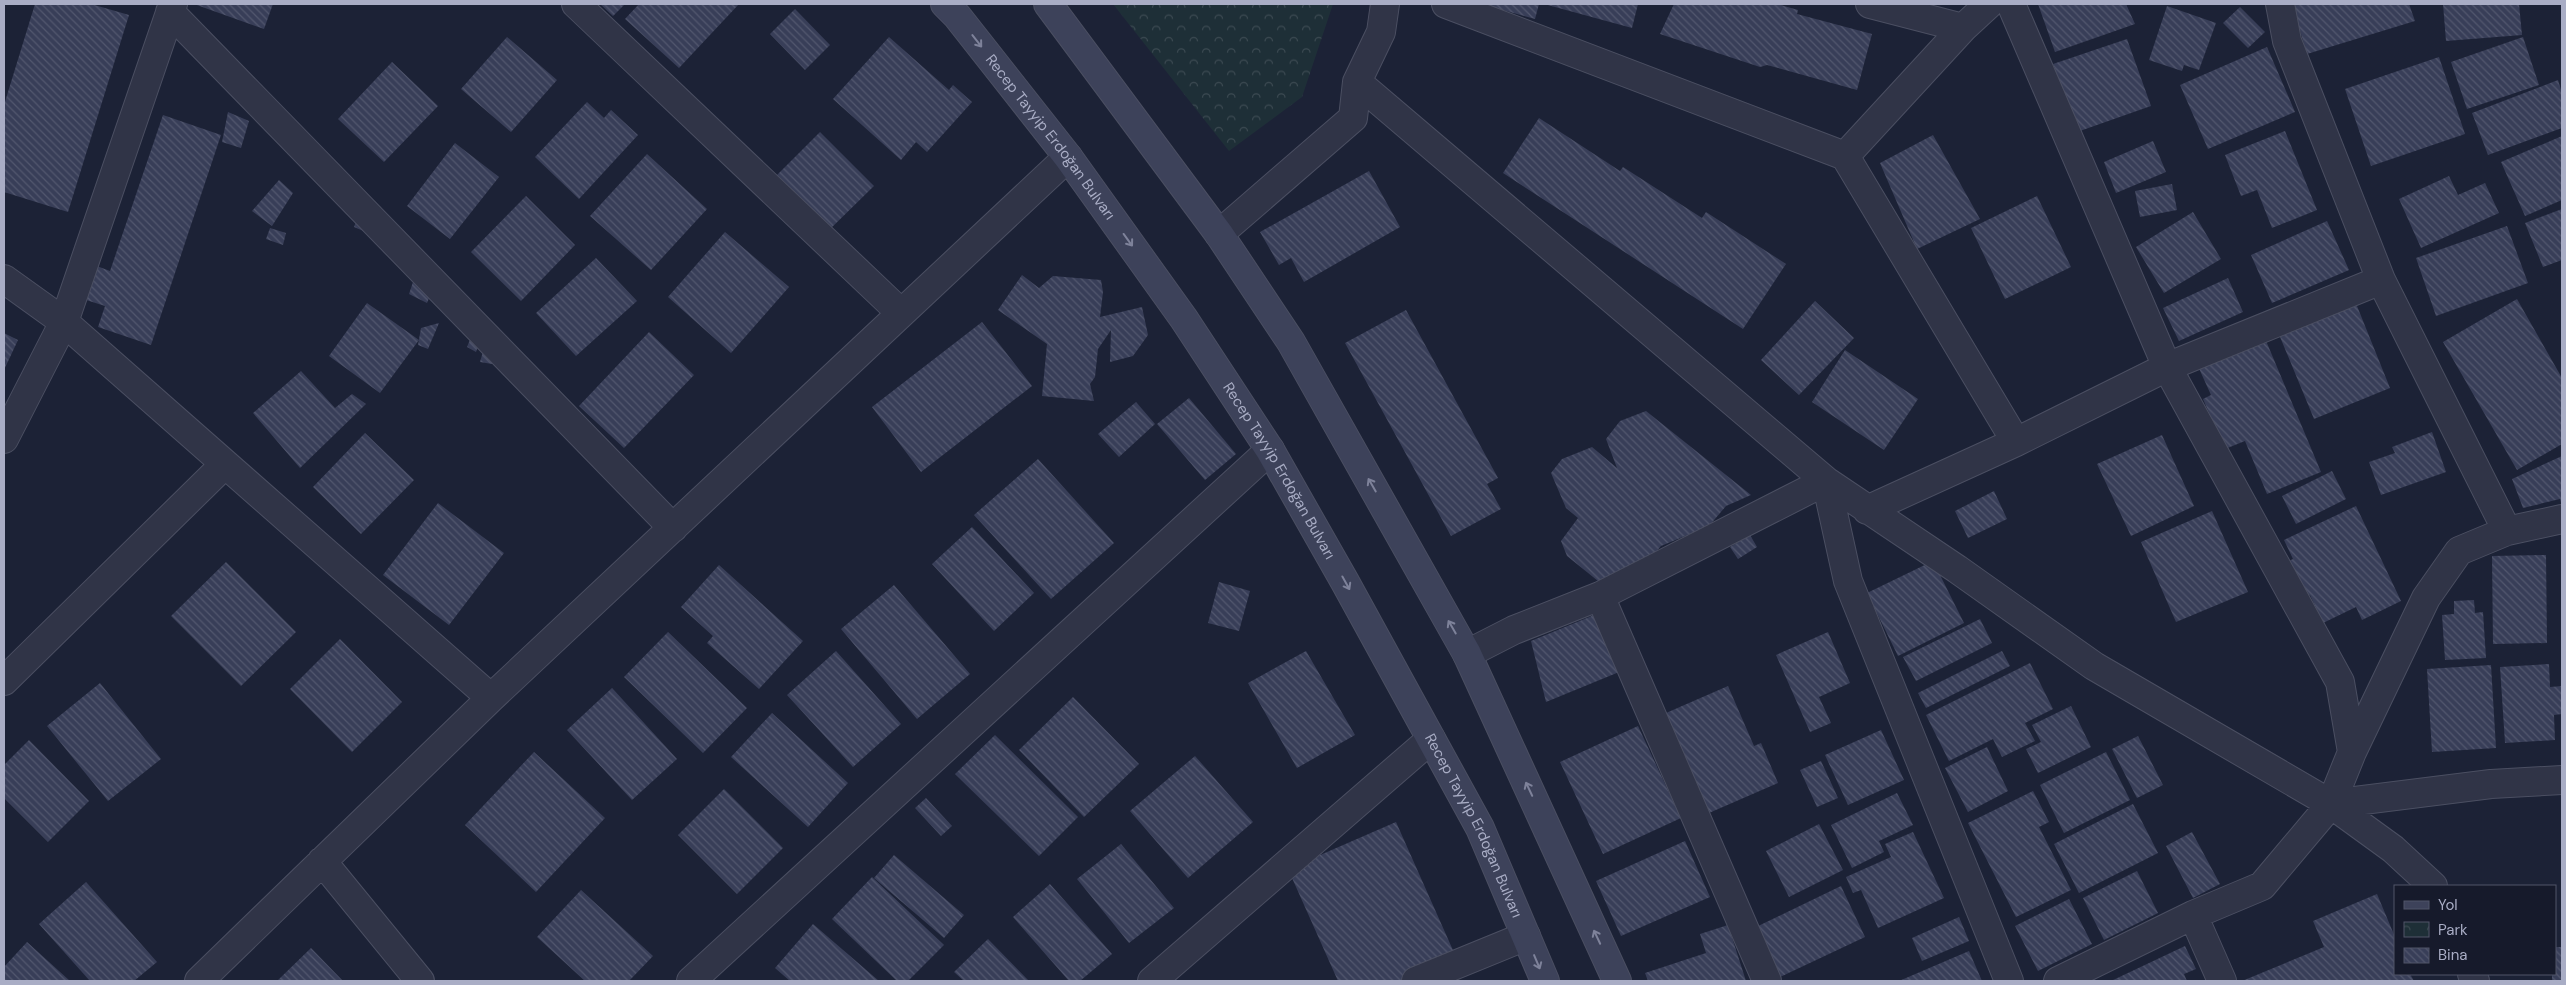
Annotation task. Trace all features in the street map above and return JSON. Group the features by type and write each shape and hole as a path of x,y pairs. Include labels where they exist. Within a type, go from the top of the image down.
{"main road":[{"path":"1044,4 1086,52"},
{"path":"1048,4 1086,52 1219,234 1291,342 1467,654 1617,981"},
{"name":"Recep Tayyip Erdoğan Bulvarı","path":"949,8 1068,157 1184,319 1270,450 1480,828 1545,981"}],"street":[{"path":"576,4 900,313"},
{"path":"1219,234 1353,118 1357,82 1381,32 1385,4"},
{"path":"1446,4 1845,156 2016,442"},
{"path":"1870,4 1963,28"},
{"path":"1845,156 1963,28 1989,4"},
{"path":"2011,4 2167,367 2340,682 2352,752"},
{"path":"2280,4 2288,41 2381,280 2507,531"},
{"path":"4,439 64,322 171,8 673,528"},
{"path":"1357,82 1826,481 1957,569 2094,666 2331,804 2393,849 2432,885"},
{"path":"200,981 491,698 1068,157"},
{"path":"4,279 64,322 491,698"},
{"path":"1867,510 2016,442 2167,367 2381,280"},
{"path":"691,981 1270,450"},
{"path":"4,681 225,464"},
{"path":"1467,654 1514,630 1600,596 1826,481"},
{"path":"1826,481 1848,581 2009,981"},
{"path":"2058,981 2193,915 2262,886 2331,804 2352,752 2426,598 2459,551 2507,531 2562,519"},
{"path":"1600,596 1767,981"},
{"path":"1152,981 1431,739"},
{"path":"2331,804 2491,784 2562,780"},
{"path":"322,861 420,981"},
{"path":"2193,915 2222,981"},
{"path":"1416,981 1526,936"}],"green space":[{"path":"1113,4 1333,4 1302,97 1229,151"}],"building":[{"path":"35,4 91,4 129,15 68,212 4,192 4,105"},
{"path":"194,4 273,4 264,29"},
{"path":"600,4 625,4 613,16"},
{"path":"639,4 739,4 679,68 625,19"},
{"path":"1481,4 1539,4 1535,19"},
{"path":"1544,4 1638,4 1632,28"},
{"path":"1674,4 1777,4 1798,10 1797,14 1872,34 1857,90 1767,65 1760,67 1660,34"},
{"path":"2038,4 2126,4 2135,24 2055,52"},
{"path":"2292,4 2409,4 2415,21 2307,54"},
{"path":"2443,4 2519,4 2522,35 2446,41"},
{"path":"2167,6 2216,23 2199,70 2184,65 2182,71 2149,60"},
{"path":"2240,7 2265,32 2248,48 2223,23"},
{"path":"795,9 830,45 805,70 770,34"},
{"path":"507,37 557,80 511,132 461,89"},
{"path":"889,37 949,90 953,85 972,102 927,152 916,142 901,160 833,99"},
{"path":"2523,37 2539,85 2467,109 2451,62"},
{"path":"2127,39 2151,106 2077,132 2053,64"},
{"path":"2267,47 2295,112 2208,149 2180,85"},
{"path":"2439,57 2465,134 2371,166 2345,89"},
{"path":"392,62 438,106 384,162 338,119"},
{"path":"2558,80 2562,93 2562,128 2488,155 2472,113"},
{"path":"587,102 604,118 611,110 638,135 579,199 535,157"},
{"path":"228,112 249,121 241,148 222,142"},
{"path":"163,115 221,135 151,345 98,327 105,306 83,299 94,265 110,271"},
{"path":"1539,118 1620,171 1623,167 1702,218 1706,212 1786,264 1743,329 1503,173"},
{"path":"2285,131 2317,210 2272,228 2257,190 2241,196 2225,155"},
{"path":"820,132 874,186 826,233 773,179"},
{"path":"1933,135 1980,219 1917,249 1880,163"},
{"path":"2562,136 2562,200 2525,216 2501,162"},
{"path":"2153,141 2166,172 2116,193 2104,162"},
{"path":"455,143 499,177 450,239 407,206"},
{"path":"647,154 707,209 651,270 590,216"},
{"path":"1369,171 1400,227 1304,282 1291,258 1279,265 1260,232"},
{"path":"2449,176 2458,195 2485,183 2499,213 2421,248 2399,199"},
{"path":"279,180 293,193 272,226 252,211"},
{"path":"2172,184 2177,210 2140,217 2135,191"},
{"path":"526,196 575,245 521,301 471,252"},
{"path":"2037,196 2071,267 2005,299 1971,228"},
{"path":"2562,209 2562,260 2543,267 2525,223"},
{"path":"2193,212 2221,259 2164,293 2136,247"},
{"path":"358,216 366,232 354,227"},
{"path":"2327,221 2349,270 2272,303 2251,255"},
{"path":"2507,226 2528,283 2436,316 2416,258"},
{"path":"270,228 286,233 283,245 266,239"},
{"path":"725,232 789,287 731,353 668,297"},
{"path":"596,258 637,301 576,356 536,313"},
{"path":"1022,275 1039,288 1053,276 1101,280 1103,292 1100,317 1142,307 1148,335 1133,356 1110,362 1111,330 1098,349 1095,377 1090,384 1094,401 1042,396 1047,344 998,310"},
{"path":"2228,278 2243,312 2179,341 2163,308"},
{"path":"413,282 432,291 427,303 409,294"},
{"path":"2517,299 2562,378 2562,444 2517,470 2443,342"},
{"path":"1815,301 1854,338 1799,395 1761,360"},
{"path":"2355,301 2390,388 2314,419 2278,332"},
{"path":"367,303 419,340 380,393 329,356"},
{"path":"1406,310 1498,478 1487,484 1501,509 1451,536 1345,343"},
{"path":"982,322 1032,386 921,472 872,407"},
{"path":"439,323 428,349 418,345 421,328"},
{"path":"649,332 694,375 624,448 579,406"},
{"path":"4,333 18,340 4,370"},
{"path":"2264,336 2321,472 2267,494 2245,441 2225,449 2203,399 2211,395 2197,364"},
{"path":"471,337 480,340 476,352 467,347"},
{"path":"484,348 497,352 492,364 480,362"},
{"path":"1845,350 1918,399 1884,450 1812,402"},
{"path":"301,371 335,408 352,394 366,404 300,468 253,413"},
{"path":"1189,398 1236,454 1205,480 1157,424"},
{"path":"1136,402 1155,424 1119,457 1098,434"},
{"path":"1646,411 1751,495 1726,506 1709,526 1661,546 1649,560 1598,581 1567,556 1561,541 1578,518 1566,508 1551,473 1562,459 1592,447 1617,468 1606,439 1620,421"},
{"path":"2432,432 2446,472 2381,495 2369,462 2395,453 2392,447"},
{"path":"365,433 414,480 361,534 313,487"},
{"path":"2162,435 2194,506 2131,536 2097,464"},
{"path":"2562,456 2562,506 2560,499 2523,508 2512,479"},
{"path":"1038,459 1114,543 1051,599 974,515"},
{"path":"2332,471 2346,499 2296,524 2282,496"},
{"path":"1994,491 2007,519 1968,538 1955,511"},
{"path":"438,503 504,553 449,625 383,575"},
{"path":"2356,506 2401,601 2362,620 2356,607 2323,623 2310,595 2299,600 2282,564 2293,559 2284,540"},
{"path":"2212,511 2248,592 2176,622 2141,542"},
{"path":"972,527 1034,593 994,631 932,564"},
{"path":"1750,535 1757,547 1738,559 1730,547"},
{"path":"2546,555 2547,643 2493,644 2492,556"},
{"path":"1933,561 1964,623 1898,656 1867,593"},
{"path":"226,562 296,632 241,686 171,616"},
{"path":"719,565 803,641 759,689 707,643 713,636 681,607"},
{"path":"1219,582 1250,591 1239,631 1208,623"},
{"path":"894,585 970,674 917,719 841,629"},
{"path":"2474,600 2475,613 2483,612 2486,658 2445,660 2442,615 2454,614 2454,601"},
{"path":"1599,613 1624,670 1546,702 1531,641"},
{"path":"1980,619 1992,643 1916,681 1903,657"},
{"path":"668,632 747,708 703,753 624,677"},
{"path":"1828,632 1850,683 1819,697 1831,723 1810,732 1776,655"},
{"path":"340,639 402,702 352,752 290,689"},
{"path":"836,651 901,724 853,767 787,695"},
{"path":"1306,651 1355,735 1297,768 1248,683"},
{"path":"2002,651 2010,666 1926,708 1918,693"},
{"path":"2030,663 2053,709 2025,723 2035,741 2002,757 1993,739 1949,761 1926,715"},
{"path":"2549,664 2550,687 2562,686 2562,714 2554,715 2555,740 2505,743 2500,667"},
{"path":"2491,665 2496,748 2432,752 2427,669"},
{"path":"100,683 161,759 108,801 47,726"},
{"path":"1728,686 1754,746 1761,743 1778,783 1709,813 1666,713"},
{"path":"612,688 677,759 632,800 567,730"},
{"path":"1073,697 1139,764 1084,817 1019,750"},
{"path":"2071,706 2091,747 2038,773 2026,749 2041,742 2032,725"},
{"path":"772,713 848,783 808,827 731,757"},
{"path":"1638,726 1681,818 1603,854 1560,762"},
{"path":"1881,730 1904,780 1848,805 1825,755"},
{"path":"995,735 1078,817 1039,856 955,774"},
{"path":"2138,736 2163,785 2137,798 2112,749"},
{"path":"29,740 89,801 48,842 4,798 4,765"},
{"path":"1987,747 2008,791 1968,812 1945,768"},
{"path":"534,752 605,818 536,892 465,825"},
{"path":"2106,752 2130,800 2064,833 2040,785"},
{"path":"1195,756 1253,822 1188,878 1130,811"},
{"path":"1821,761 1838,798 1817,807 1800,770"},
{"path":"724,789 783,848 737,894 678,835"},
{"path":"2033,791 2049,822 2039,827 2071,890 2016,917 1968,823"},
{"path":"1897,793 1913,825 1879,841 1884,852 1852,868 1831,825"},
{"path":"926,798 952,826 941,836 915,808"},
{"path":"2133,804 2158,853 2079,893 2054,844"},
{"path":"1396,822 1456,957 1400,981 1338,981 1288,869"},
{"path":"1819,824 1843,870 1789,897 1766,851"},
{"path":"1913,832 1944,898 1878,928 1861,890 1853,893 1846,877 1891,857 1885,844"},
{"path":"2192,832 2220,884 2193,898 2166,846"},
{"path":"1685,841 1710,897 1621,936 1596,881"},
{"path":"1121,844 1174,908 1129,943 1077,879"},
{"path":"894,855 964,915 944,938 874,878"},
{"path":"2137,871 2158,913 2104,940 2083,898"},
{"path":"872,877 944,945 908,981 897,981 832,919"},
{"path":"86,882 157,962 134,981 90,981 39,924"},
{"path":"1050,884 1112,954 1080,981 1069,981 1013,917"},
{"path":"1841,886 1865,937 1778,978 1754,928"},
{"path":"581,890 653,956 629,981 585,981 537,937"},
{"path":"2377,894 2394,935 2394,975 2411,975 2414,981 2242,981 2324,947 2313,921"},
{"path":"2069,899 2092,944 2038,971 2015,926"},
{"path":"1959,917 1969,941 1922,961 1912,938"},
{"path":"813,924 879,981 790,981 775,968"},
{"path":"1728,925 1746,981 1648,981 1645,973 1706,953 1700,934"},
{"path":"988,939 1029,981 964,981 954,972"},
{"path":"27,942 70,981 4,981 4,967"},
{"path":"2185,946 2196,969 2184,974 2187,981 2111,981"},
{"path":"2556,947 2562,947 2562,981 2552,981 2552,975 2556,975"},
{"path":"311,948 343,981 277,981"},
{"path":"1969,951 1982,981 1899,981"}]}
